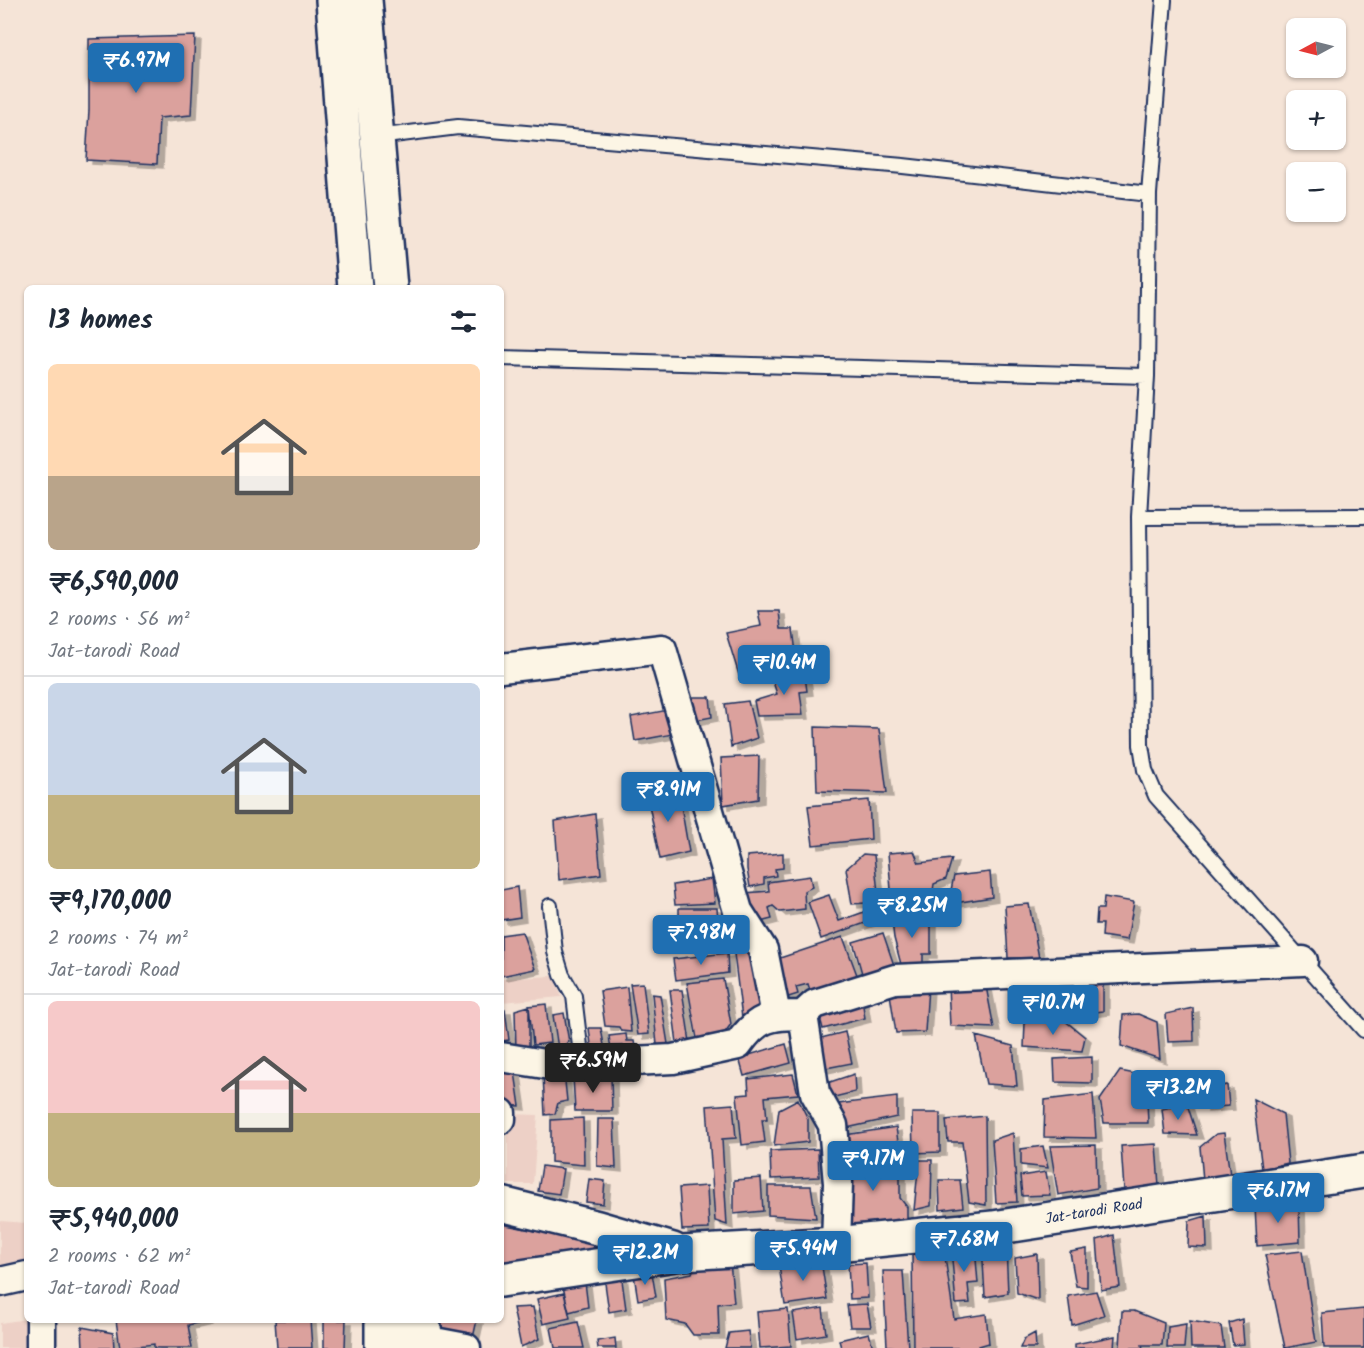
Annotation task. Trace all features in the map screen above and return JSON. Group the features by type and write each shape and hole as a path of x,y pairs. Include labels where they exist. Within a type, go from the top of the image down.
{"street":[{"path":"333,0 355,285"},
{"path":"365,0 390,285"},
{"path":"504,668 662,648 738,911 763,950 789,1015 815,1093 833,1125 838,1183 836,1244"},
{"path":"504,1057 551,1065 673,1059 738,1045 750,1027 895,979 1303,961"},
{"name":"Jat-tarodi Road","path":"504,1280 683,1253 836,1244 993,1228 1364,1171"},
{"path":"504,1205 598,1228 683,1253"},
{"path":"0,1282 24,1277"},
{"path":"41,1323 41,1348"},
{"path":"382,1323 382,1348"},
{"path":"411,1323 411,1348"},
{"path":"426,1323 429,1341 466,1348"}],"lane":[{"path":"1164,0 1149,194 1147,376 1139,517 1141,745 1145,770 1156,796 1364,1030"},
{"path":"376,137 458,127 903,166 1149,194"},
{"path":"504,358 1147,376"},
{"path":"1139,517 1364,516"},
{"path":"550,906 555,952 562,975 574,996 582,1063"}],"shaded area":[{"path":"553,976 562,997 504,1002 504,979"},
{"path":"508,1114 538,1115 533,1184 508,1184"},
{"path":"0,1221 24,1223 24,1270 0,1274"},
{"path":"24,1319 24,1323 28,1323 36,1348 0,1348 0,1323"}],"building":[{"path":"195,36 191,115 159,118 157,164 86,160 89,39"},
{"path":"758,611 779,611 781,629 793,629 797,661 739,675 726,633 761,626"},
{"path":"804,669 807,691 800,692 803,715 757,716 754,701 777,694 771,676"},
{"path":"682,697 710,697 712,717 686,722"},
{"path":"748,701 757,738 731,747 725,704"},
{"path":"668,710 673,734 635,741 631,717"},
{"path":"815,727 879,729 887,793 817,791"},
{"path":"759,756 758,799 723,805 721,758"},
{"path":"678,788 689,852 660,859 647,795"},
{"path":"869,800 871,839 813,845 808,806"},
{"path":"595,814 601,874 559,880 555,821"},
{"path":"914,851 919,863 952,859 946,879 934,884 931,905 892,902 888,853"},
{"path":"783,853 783,868 775,869 776,876 764,878 764,884 750,887 747,856"},
{"path":"863,854 874,855 879,902 852,904 846,869"},
{"path":"990,872 992,897 948,904 954,876"},
{"path":"810,876 812,887 804,891 805,909 780,912 773,906 769,908 772,919 756,923 745,893 769,891 768,882"},
{"path":"712,879 715,903 675,905 673,885"},
{"path":"517,887 520,917 504,920 504,889"},
{"path":"829,895 839,921 864,912 868,922 821,939 808,902"},
{"path":"1104,897 1134,902 1127,940 1102,936 1103,924 1096,924 1097,909 1103,909"},
{"path":"1029,904 1039,958 1008,958 1005,906"},
{"path":"679,908 717,908 718,919 679,924"},
{"path":"891,913 931,913 931,954 923,954 923,971 903,972 894,938"},
{"path":"718,925 721,943 665,949 664,934"},
{"path":"522,932 535,969 504,975 504,935"},
{"path":"883,933 897,974 865,984 853,942"},
{"path":"843,937 860,983 813,1000 808,984 796,987 798,994 779,1000 771,961"},
{"path":"753,945 765,1014 742,1018 733,946"},
{"path":"727,953 728,973 676,980 673,959"},
{"path":"1052,975 1103,975 1103,1011 1060,1016"},
{"path":"723,979 731,1024 721,1038 697,1039 687,983"},
{"path":"1046,980 1051,1016 1030,1015 1021,983"},
{"path":"985,981 994,1028 950,1026 948,986"},
{"path":"643,983 649,1034 638,1035 630,984"},
{"path":"627,987 631,1032 621,1031 619,1027 605,1026 600,991"},
{"path":"928,987 925,1032 896,1033 890,994"},
{"path":"670,990 682,990 690,1042 677,1043"},
{"path":"652,994 660,995 668,1044 657,1045"},
{"path":"861,994 865,1018 823,1029 818,1010"},
{"path":"546,1004 550,1043 533,1045 529,1006"},
{"path":"529,1006 529,1049 516,1051 515,1010"},
{"path":"1193,1008 1194,1041 1168,1042 1166,1014"},
{"path":"504,1009 505,1009 509,1040 504,1041"},
{"path":"564,1013 569,1042 558,1049 553,1015"},
{"path":"1138,1014 1157,1022 1160,1059 1121,1046 1123,1015"},
{"path":"1064,1020 1085,1037 1082,1051 1024,1047 1025,1022"},
{"path":"589,1028 601,1028 605,1051 591,1045"},
{"path":"845,1032 852,1063 821,1069 817,1039"},
{"path":"626,1034 627,1041 634,1041 635,1047 611,1050 609,1036"},
{"path":"976,1036 1013,1046 1017,1086 986,1084"},
{"path":"786,1044 791,1063 744,1076 739,1058"},
{"path":"1092,1057 1092,1083 1055,1082 1054,1059"},
{"path":"504,1071 515,1072 520,1106 504,1105"},
{"path":"1120,1071 1146,1076 1148,1123 1104,1123 1100,1100"},
{"path":"564,1072 567,1101 558,1103 555,1114 545,1115 543,1074"},
{"path":"793,1074 798,1094 765,1097 767,1119 762,1119 765,1142 742,1145 737,1095 749,1094 748,1079"},
{"path":"854,1074 855,1092 822,1100 821,1085"},
{"path":"573,1077 611,1077 612,1111 575,1111"},
{"path":"1227,1085 1229,1106 1202,1108 1202,1090"},
{"path":"1093,1094 1096,1138 1044,1137 1045,1100"},
{"path":"897,1097 897,1117 842,1129 838,1104"},
{"path":"798,1099 808,1119 808,1142 774,1146 779,1109"},
{"path":"1253,1099 1283,1114 1288,1163 1262,1169"},
{"path":"733,1104 736,1138 722,1139 727,1225 715,1221 707,1106"},
{"path":"1187,1104 1197,1135 1165,1134 1162,1109"},
{"path":"912,1113 940,1113 940,1152 913,1153"},
{"path":"985,1116 986,1205 969,1202 962,1142 948,1142 946,1120"},
{"path":"583,1118 584,1165 551,1162 551,1120"},
{"path":"598,1119 614,1119 616,1168 597,1166"},
{"path":"896,1127 898,1142 847,1150 845,1135"},
{"path":"1013,1133 1017,1202 996,1203 992,1140"},
{"path":"1224,1133 1230,1175 1203,1180 1200,1147 1216,1134"},
{"path":"1156,1144 1159,1186 1124,1190 1121,1146"},
{"path":"1096,1145 1097,1188 1058,1195 1050,1146"},
{"path":"1043,1146 1048,1168 1021,1165 1021,1149"},
{"path":"818,1149 819,1177 771,1179 770,1151"},
{"path":"875,1153 880,1166 900,1166 900,1198 907,1207 907,1222 850,1225 844,1157"},
{"path":"919,1160 932,1160 931,1206 914,1210"},
{"path":"542,1166 563,1169 559,1194 538,1191"},
{"path":"1046,1172 1050,1195 1022,1196 1020,1176"},
{"path":"761,1178 763,1211 734,1214 734,1180"},
{"path":"589,1179 605,1181 603,1204 586,1202"},
{"path":"939,1180 960,1180 963,1207 940,1210"},
{"path":"707,1186 709,1229 682,1230 679,1188"},
{"path":"768,1186 811,1186 816,1218 768,1215"},
{"path":"1299,1203 1300,1242 1257,1246 1255,1207"},
{"path":"1206,1216 1207,1248 1188,1247 1189,1221"},
{"path":"504,1225 592,1242 596,1255 504,1263"},
{"path":"1114,1235 1120,1287 1101,1290 1097,1240"},
{"path":"982,1244 1006,1246 1008,1293 985,1297"},
{"path":"975,1247 978,1283 968,1284 970,1303 956,1304 951,1249"},
{"path":"1087,1249 1087,1287 1076,1286 1070,1252"},
{"path":"912,1250 944,1250 954,1319 986,1314 989,1343 979,1346 980,1348 913,1348"},
{"path":"1302,1251 1316,1342 1285,1348 1265,1255"},
{"path":"1037,1254 1038,1300 1017,1293 1015,1258"},
{"path":"821,1260 827,1299 785,1305 779,1266"},
{"path":"730,1262 734,1302 718,1304 719,1335 693,1335 685,1324 666,1320 664,1278 692,1273 695,1265"},
{"path":"866,1263 868,1298 850,1299 848,1264"},
{"path":"883,1271 903,1271 908,1348 887,1346"},
{"path":"621,1273 626,1309 609,1312 604,1276"},
{"path":"652,1273 656,1297 638,1300 634,1275"},
{"path":"585,1282 588,1307 569,1312 563,1287"},
{"path":"1096,1291 1104,1315 1072,1325 1068,1296"},
{"path":"564,1293 570,1318 543,1324 537,1299"},
{"path":"867,1304 871,1327 850,1327 847,1305"},
{"path":"533,1307 539,1339 521,1347 513,1308"},
{"path":"823,1308 826,1334 797,1339 793,1313"},
{"path":"788,1309 791,1346 760,1348 757,1312"},
{"path":"1364,1309 1364,1348 1324,1348 1322,1313"},
{"path":"1122,1311 1134,1311 1164,1323 1162,1345 1120,1348"},
{"path":"1242,1319 1244,1344 1233,1345 1229,1323"},
{"path":"1190,1321 1221,1326 1224,1348 1191,1348"},
{"path":"578,1322 584,1348 555,1348 551,1328"},
{"path":"116,1323 197,1323 188,1325 192,1348 154,1348 154,1344 120,1348"},
{"path":"275,1323 310,1323 312,1348 277,1348"},
{"path":"324,1323 346,1323 345,1348 324,1348"},
{"path":"435,1323 476,1323 473,1338 434,1329"},
{"path":"1186,1324 1184,1348 1167,1348 1168,1327"},
{"path":"82,1327 113,1333 114,1348 83,1348"},
{"path":"748,1331 750,1348 725,1348 729,1333"},
{"path":"869,1333 873,1348 841,1348 839,1340"},
{"path":"1035,1333 1036,1348 1020,1348 1024,1339"},
{"path":"1115,1336 1114,1348 1075,1348 1075,1344"},
{"path":"615,1338 616,1348 598,1348 597,1341"}]}
